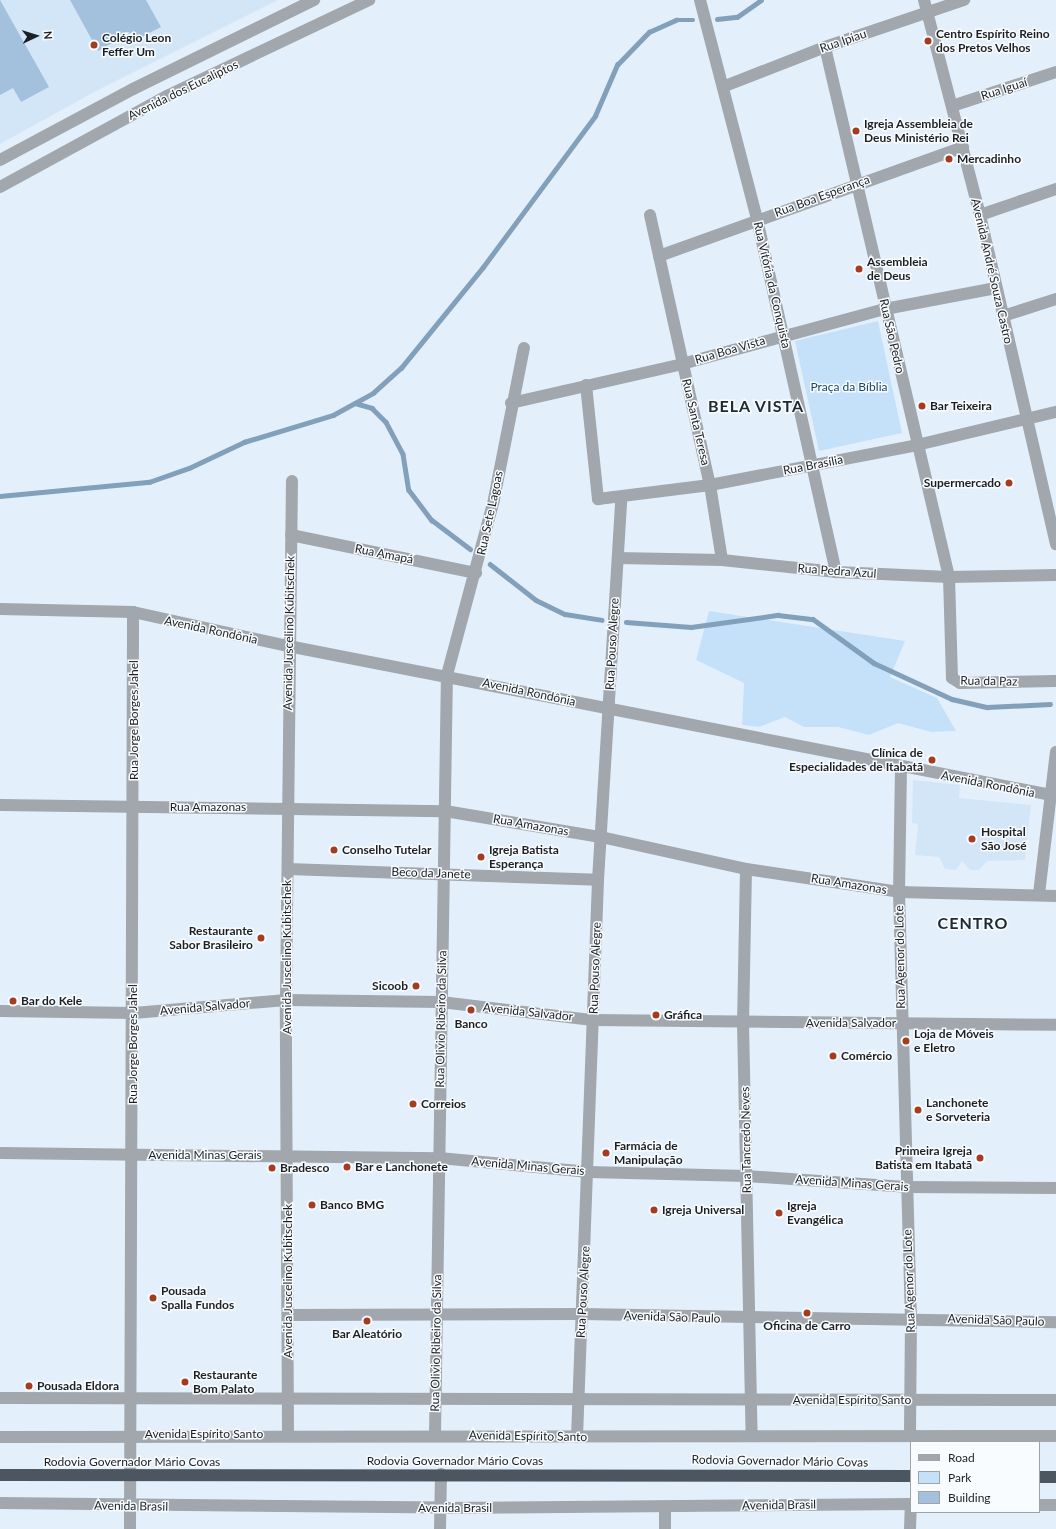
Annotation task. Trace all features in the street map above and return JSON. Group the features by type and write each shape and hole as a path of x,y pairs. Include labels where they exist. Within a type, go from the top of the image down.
{"highway":[{"name":"Rodovia Governador Mário Covas","path":"0,1475 441,1474 910,1476"},
{"path":"1040,1477 1056,1477"}],"street":[{"name":"Avenida dos Eucaliptos","path":"0,160 133,89 314,0"},
{"name":"Avenida dos Eucaliptos","path":"0,187 167,96 369,0"},
{"name":"Rua Vitória da Conquista","path":"700,0 725,86 757,219 836,572"},
{"name":"Avenida André Souza Castro","path":"924,0 980,215 1026,422 1055,539"},
{"name":"Rua Ipiau","path":"725,86 825,47 964,0"},
{"name":"Rua São Pedro","path":"825,47 858,182 885,309 949,577"},
{"name":"Rua Iguaí","path":"952,106 1056,72"},
{"name":"Rua Boa Esperança","path":"659,256 858,182 963,147"},
{"path":"980,215 1056,189"},
{"name":"Rua Santa Teresa","path":"650,215 710,485 722,560"},
{"name":"Rua Boa Vista","path":"511,403 682,364 783,335 885,309 996,288"},
{"path":"1003,316 1056,299"},
{"name":"Rua Sete Lagoas","path":"447,675 455,632 476,573 511,403 524,348"},
{"name":"Rua Brasília","path":"586,385 598,499 620,499 710,485 917,445 1026,422 1056,412"},
{"name":"Avenida Juscelino Kubitschek","path":"288,1434 286,1000 289,808 288,646 292,481"},
{"name":"Rua Pouso Alegre","path":"577,1437 589,1172 598,880 618,558 620,499"},
{"name":"Rua Amapá","path":"291,536 476,573"},
{"name":"Rua Pedra Azul","path":"618,558 722,560 836,572 949,577 1056,575"},
{"name":"Rua da Paz","path":"949,577 952,678 960,682 1056,681"},
{"name":"Avenida Rondônia","path":"0,609 133,612 288,646 447,675 609,709 1053,796"},
{"name":"Rua Jorge Borges Jahel","path":"130,1529 132,1435 132,1155 134,1013 133,612"},
{"name":"Rua Olivio Ribeiro da Silva","path":"435,1435 447,675"},
{"path":"1038,894 1053,796 1056,752"},
{"name":"Rua Agenor do Lote","path":"901,767 899,892 906,1187 911,1318 910,1435"},
{"name":"Rua Amazonas","path":"0,805 444,811 601,837 746,869 899,892 1038,894 1056,896"},
{"name":"Beco da Janete","path":"288,869 444,873 598,880"},
{"name":"Rua Tancredo Neves","path":"746,869 743,1023 752,1436"},
{"name":"Avenida Salvador","path":"0,1011 134,1013 286,1000 441,1002 593,1020 743,1023 1056,1025"},
{"name":"Avenida Minas Gerais","path":"0,1153 439,1158 589,1172 746,1176 906,1187 1056,1188"},
{"name":"Avenida São Paulo","path":"288,1315 582,1314 749,1319 911,1318 1056,1322"},
{"name":"Avenida Espírito Santo","path":"0,1398 132,1399 578,1397 1056,1400"},
{"name":"Avenida Espírito Santo","path":"0,1437 288,1434 577,1437 910,1435 1056,1436"},
{"path":"440,1529 441,1474"},
{"name":"Avenida Brasil","path":"0,1503 131,1506 441,1508 910,1504"},
{"path":"1040,1504 1056,1505"},
{"path":"665,1507 665,1529"},
{"path":"910,1529 911,1513"}],"shaded area":[{"name":"Colégio Leon Feffer Um","path":"0,0 278,0 98,90 0,144"},
{"name":"Hospital São José","path":"913,780 960,785 959,798 1031,805 1025,860 987,861 979,870 970,870 962,861 956,870 945,869 939,857 915,855 918,824 912,823"}],"green space":[{"name":"Praça da Bíblia","path":"878,321 902,433 819,451 795,341"},
{"path":"709,611 905,641 890,677 937,698 956,731 931,732 898,723 869,735 838,727 804,727 785,717 759,727 742,725 744,683 696,660"}],"building":[{"path":"0,0 49,87 21,102 13,88 0,95"},
{"path":"70,0 146,0 161,27 138,39 134,31 98,51"}],"waterway":[{"path":"717,19 737,17 761,0"},
{"path":"0,496 149,482 189,468 244,442 333,415 373,393 401,368 483,267 595,116 617,65 649,32 676,20 693,20"},
{"path":"355,403 372,408 386,422 403,454 409,490 432,520 470,549"},
{"path":"490,564 536,600 565,614 602,620"},
{"path":"626,622 691,627 778,615 813,619 874,663 952,699 987,707 1050,704"}],"place":[{"name":"Centro Espírito Reino dos Pretos Velhos","path":"928,41"},
{"name":"Colégio Leon Feffer Um","path":"94,45"},
{"name":"Igreja Assembleia de Deus Ministério Rei","path":"856,131"},
{"name":"Mercadinho","path":"949,159"},
{"name":"Assembleia de Deus","path":"859,269"},
{"name":"Bar Teixeira","path":"922,406"},
{"name":"Supermercado","path":"1009,483"},
{"name":"Clínica de Especialidades de Itabatã","path":"932,760"},
{"name":"Hospital São José","path":"972,839"},
{"name":"Conselho Tutelar","path":"334,850"},
{"name":"Igreja Batista Esperança","path":"481,857"},
{"name":"Restaurante Sabor Brasileiro","path":"261,938"},
{"name":"Sicoob","path":"416,986"},
{"name":"Bar do Kele","path":"13,1001"},
{"name":"Banco","path":"471,1010"},
{"name":"Gráfica","path":"656,1015"},
{"name":"Loja de Móveis e Eletro","path":"906,1041"},
{"name":"Comércio","path":"833,1056"},
{"name":"Correios","path":"413,1104"},
{"name":"Lanchonete e Sorveteria","path":"918,1110"},
{"name":"Farmácia de Manipulação","path":"606,1153"},
{"name":"Primeira Igreja Batista em Itabatã","path":"980,1158"},
{"name":"Bar e Lanchonete","path":"347,1167"},
{"name":"Bradesco","path":"272,1168"},
{"name":"Banco BMG","path":"312,1205"},
{"name":"Igreja Universal","path":"654,1210"},
{"name":"Igreja Evangélica","path":"779,1213"},
{"name":"Pousada Spalla Fundos","path":"153,1298"},
{"name":"Oficina de Carro","path":"807,1313"},
{"name":"Bar Aleatório","path":"367,1321"},
{"name":"Restaurante Bom Palato","path":"185,1382"},
{"name":"Pousada Eldora","path":"29,1386"}],"district":[{"name":"BELA VISTA","path":"756,406"},
{"name":"CENTRO","path":"973,923"}]}
